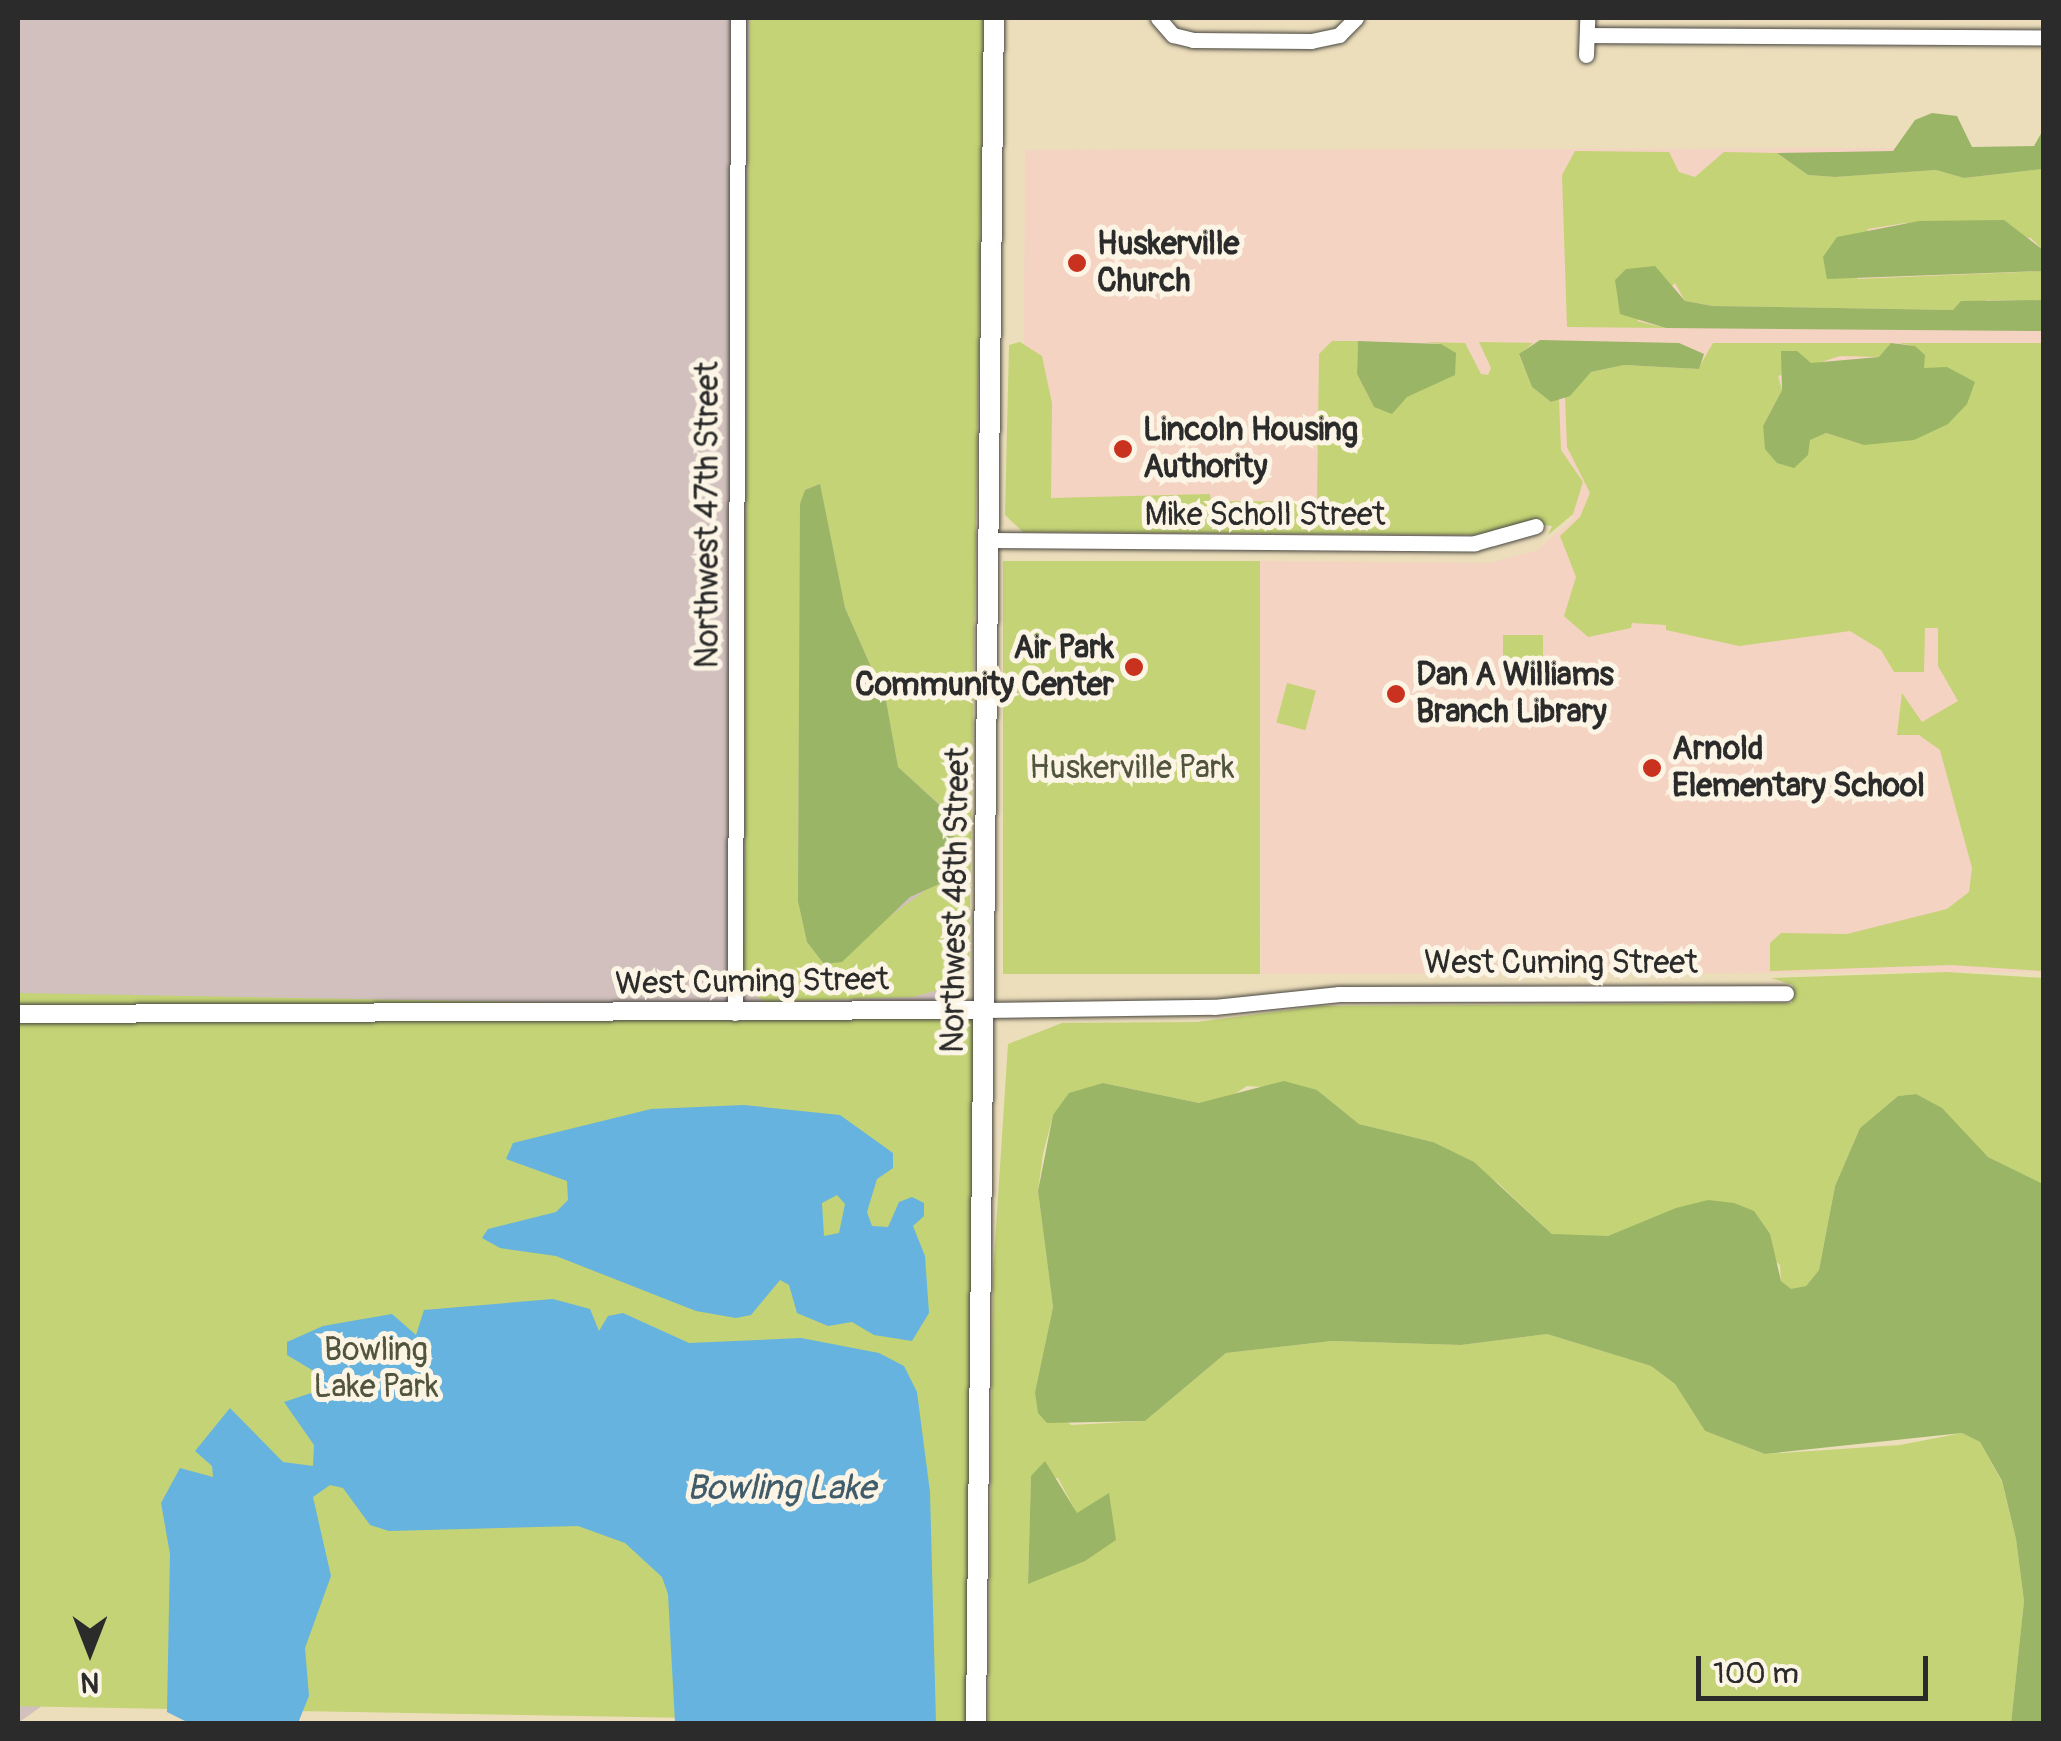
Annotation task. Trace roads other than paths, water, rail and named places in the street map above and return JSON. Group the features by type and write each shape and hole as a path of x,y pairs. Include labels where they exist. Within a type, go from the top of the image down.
{"main road":[{"name":"Northwest 48th Street","path":"976,1724 994,18"}],"street":[{"name":"Northwest 47th Street","path":"735,1012 738,18"},
{"path":"1586,55 1587,18"},
{"path":"1160,21 1193,40 1311,41 1352,24"},
{"path":"1587,35 2044,37"},
{"name":"Mike Scholl Street","path":"990,540 1475,543 1536,526"},
{"name":"West Cuming Street","path":"18,1014 985,1010 1214,1007 1339,994 1786,993"}],"water":[{"path":"744,1105 840,1115 893,1153 893,1168 877,1179 867,1212 872,1226 888,1227 899,1202 912,1197 924,1203 924,1216 913,1226 925,1256 929,1313 912,1341 874,1335 852,1322 828,1326 797,1313 789,1285 780,1280 751,1315 736,1318 696,1311 556,1256 500,1248 482,1238 488,1229 556,1212 568,1200 567,1181 506,1159 513,1143 651,1109","holes":["837,1195 845,1204 839,1233 824,1236 822,1203"]},
{"name":"Bowling Lake","path":"553,1299 590,1309 599,1331 608,1316 623,1313 689,1343 801,1338 879,1353 904,1366 917,1392 930,1492 936,1723 675,1723 668,1594 662,1577 625,1543 578,1526 389,1531 370,1525 343,1488 330,1485 313,1497 331,1576 305,1648 309,1696 298,1723 189,1723 167,1712 170,1554 161,1503 180,1468 213,1477 212,1466 195,1451 230,1408 283,1462 313,1466 314,1445 284,1402 314,1392 317,1373 287,1355 287,1342 323,1326 392,1314 416,1335 424,1310"}],"place":[{"name":"Huskerville Church","path":"1077,263"},
{"name":"Lincoln Housing Authority","path":"1123,449"},
{"name":"Air Park Community Center","path":"1134,667"},
{"name":"Dan A Williams Branch Library","path":"1396,694"},
{"name":"Arnold Elementary School","path":"1652,768"}],"park label":[{"name":"Huskerville Park","path":"1132,768"},
{"name":"Bowling Lake Park","path":"376,1370"}]}
